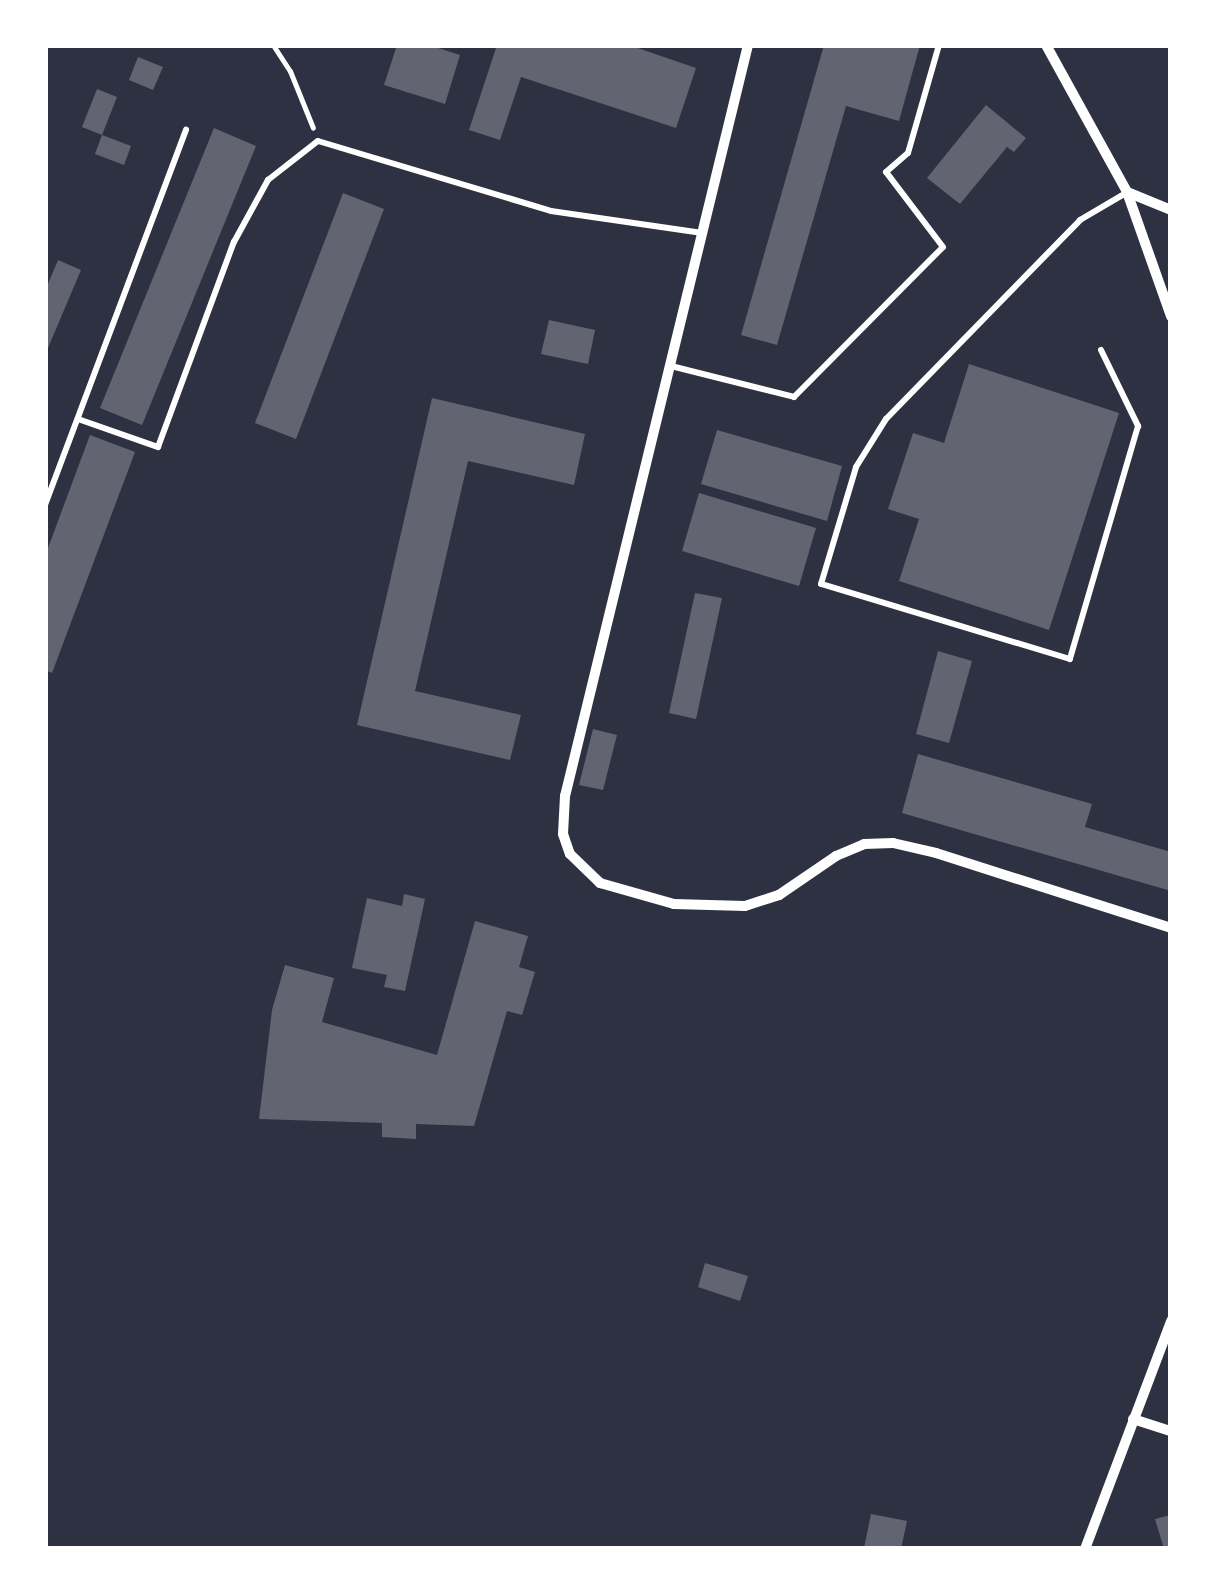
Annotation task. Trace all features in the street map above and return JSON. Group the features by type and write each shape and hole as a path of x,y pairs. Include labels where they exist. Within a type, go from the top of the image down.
{"street":[{"path":"748,45 565,796 563,834 584,872 600,883 674,904 745,906 779,896 836,856 864,844 894,843 1171,928"},
{"path":"1046,45 1127,192 1171,316"},
{"path":"1127,192 1171,210"},
{"path":"1085,1549 1171,1321"},
{"path":"1133,1419 1171,1431"}],"lane":[{"path":"670,366 794,397 943,247 886,172 908,152 938,45"},
{"path":"45,505 186,130"},
{"path":"78,418 158,447 234,242 268,180 318,141 551,210 703,233"},
{"path":"1101,350 1138,426 1070,658 821,584 856,468 886,419 1080,220 1127,192"}],"path":[{"path":"273,45 290,71 318,141"}],"building":[{"path":"397,45 429,45 460,55 445,104 384,85"},
{"path":"497,45 629,45 696,68 676,128 521,77 500,140 469,130"},
{"path":"824,45 920,45 899,121 846,106 777,345 741,335"},
{"path":"138,57 163,67 153,90 129,80"},
{"path":"97,89 117,97 102,135 82,127"},
{"path":"986,105 1026,138 1014,152 1007,147 960,204 927,178"},
{"path":"214,128 256,146 142,425 100,408"},
{"path":"102,135 131,146 124,165 95,154"},
{"path":"343,193 384,209 296,439 255,423"},
{"path":"58,260 81,270 45,355 45,291"},
{"path":"549,320 595,330 588,364 541,354"},
{"path":"969,364 1119,413 1049,630 899,581 919,519 888,509 913,433 944,443"},
{"path":"432,398 585,434 574,485 468,461 415,691 521,715 510,760 357,725"},
{"path":"717,430 842,466 827,521 701,484"},
{"path":"90,435 135,452 52,673 45,670 45,556"},
{"path":"699,493 816,528 799,586 682,551"},
{"path":"695,593 722,598 696,719 669,713"},
{"path":"938,651 972,661 949,743 916,734"},
{"path":"593,729 617,735 603,790 579,785"},
{"path":"918,754 1092,804 1085,827 1171,852 1171,891 902,813"},
{"path":"404,894 425,899 405,991 384,987 387,975 352,968 367,898 402,906"},
{"path":"475,921 528,936 519,967 535,972 522,1015 507,1011 474,1126 416,1124 416,1139 382,1137 382,1123 259,1119 272,1010 285,965 334,978 322,1022 437,1055"},
{"path":"705,1263 748,1276 740,1301 698,1287"},
{"path":"871,1514 907,1521 901,1549 864,1548"},
{"path":"1170,1515 1171,1549 1164,1549 1155,1519"}]}
